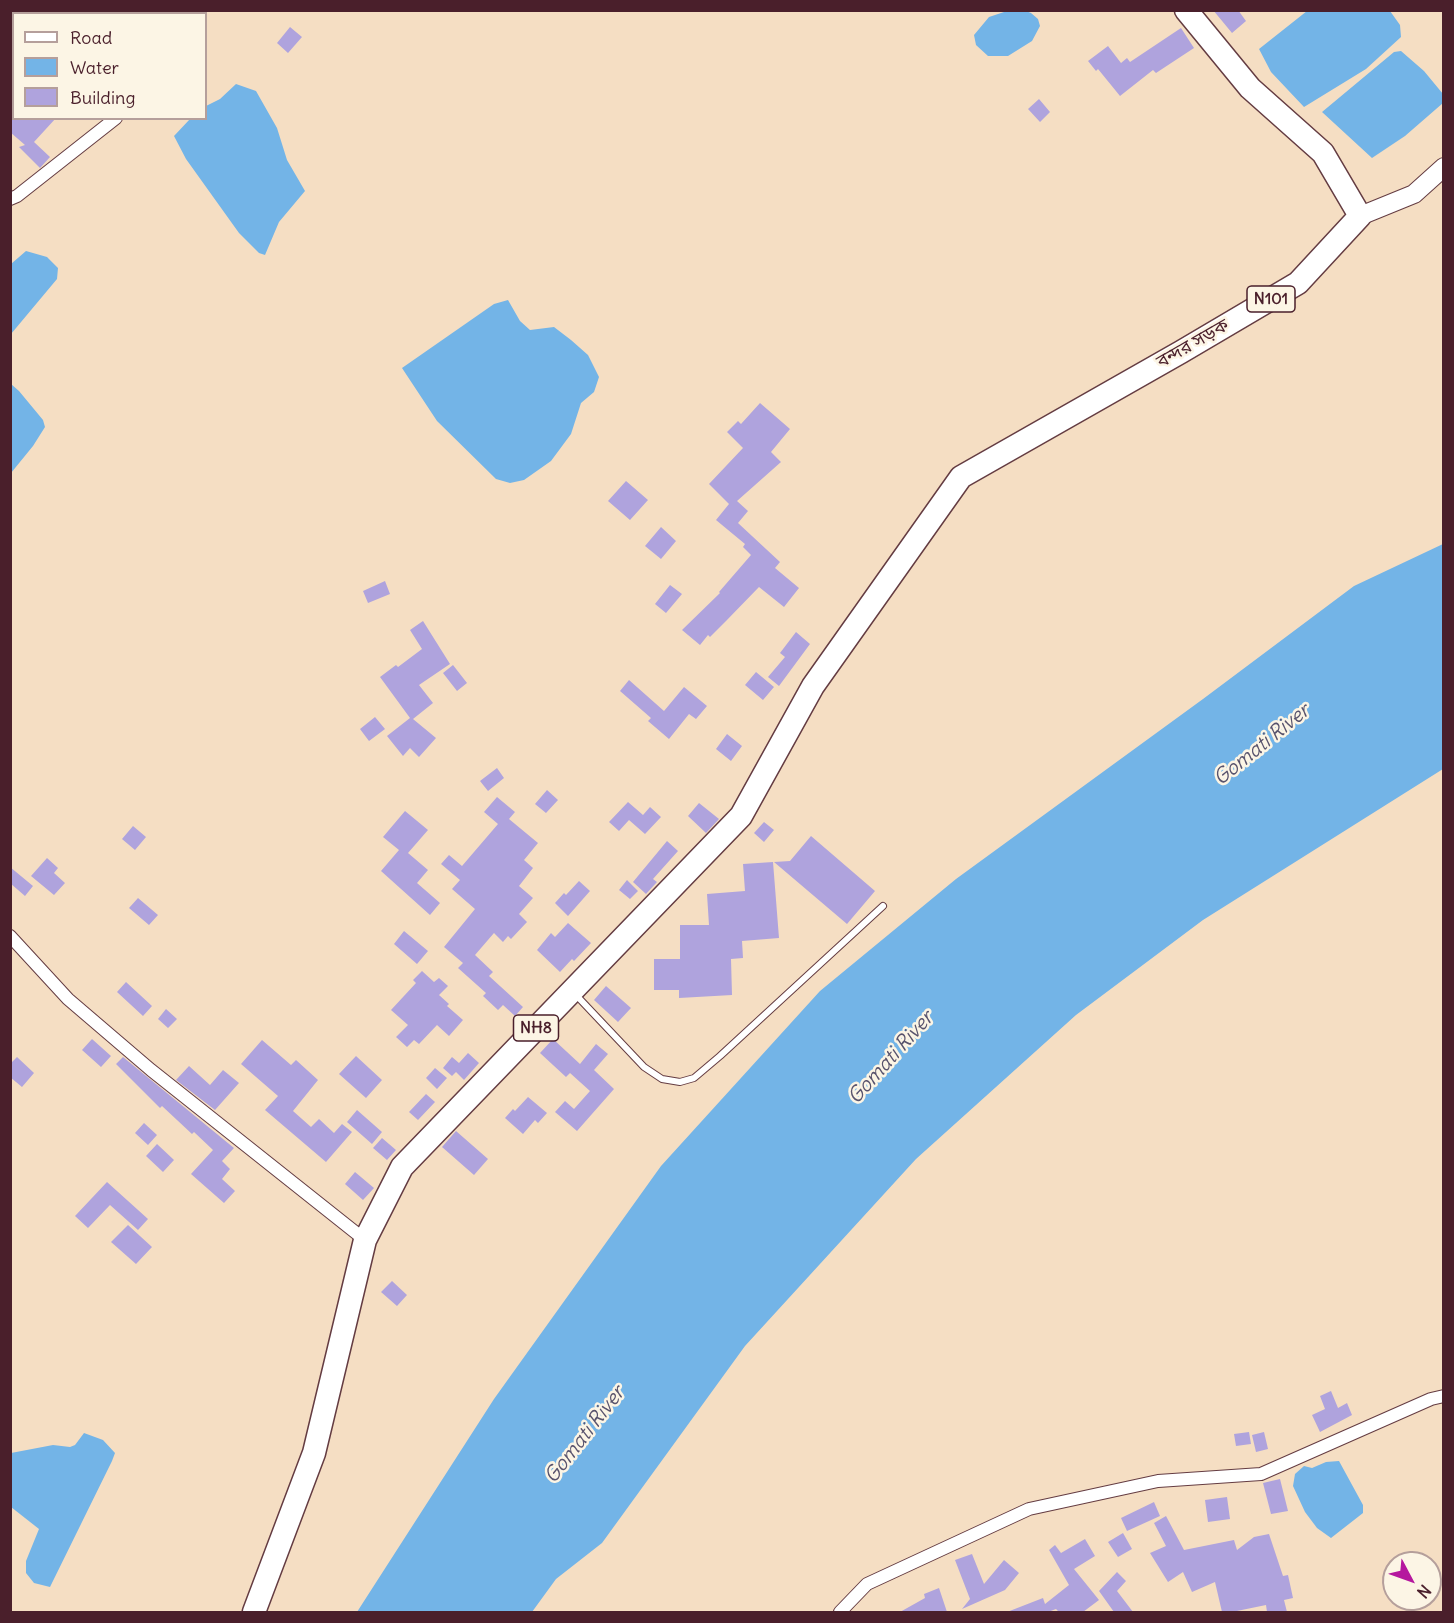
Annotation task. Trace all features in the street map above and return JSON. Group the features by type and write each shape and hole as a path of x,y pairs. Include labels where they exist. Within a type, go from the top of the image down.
{"highway":[{"path":"1186,10 1250,88 1323,153 1360,216"},
{"name":"বন্দর সড়ক","path":"939,505 961,477 1298,283 1360,216"},
{"name":"NH8","path":"254,1612 314,1453 364,1240 402,1167 741,816 813,686 939,505"}],"street":[{"path":"10,199 17,196 113,120"},
{"path":"1360,216 1414,194 1443,167"},
{"path":"10,936 68,999 151,1070 364,1240"},
{"path":"840,1612 867,1584 1029,1509 1158,1481 1261,1474 1431,1399 1443,1396"}],"lane":[{"path":"572,991 644,1067 662,1079 680,1082 694,1078 720,1056 883,906"}],"water":[{"path":"1010,10 1031,13 1038,19 1040,26 1032,41 1008,56 988,56 976,45 974,35 989,17"},
{"path":"1307,11 1390,11 1400,25 1401,37 1366,69 1304,107 1271,72 1259,49"},
{"path":"1401,51 1424,71 1443,94 1443,103 1405,136 1372,158 1322,112 1394,52"},
{"path":"236,84 256,91 277,128 287,160 305,191 279,222 265,255 259,253 239,233 186,159 174,136 189,120 207,120 207,106 220,99"},
{"path":"26,251 47,257 58,268 57,279 11,334 11,264"},
{"path":"508,300 520,321 530,330 554,327 571,340 588,355 599,377 594,392 581,403 571,434 551,461 524,480 510,483 496,479 437,421 402,368 494,304"},
{"path":"11,384 43,420 45,427 11,473"},
{"name":"Gomati River","path":"1443,544 1443,769 1203,920 1076,1015 916,1159 745,1346 602,1543 556,1579 532,1612 357,1612 494,1399 661,1166 820,991 956,879 1354,586"},
{"path":"84,1433 103,1440 115,1453 50,1587 34,1583 26,1573 26,1561 39,1529 11,1507 11,1453 53,1445 70,1447 75,1445"},
{"path":"1339,1461 1363,1505 1363,1513 1331,1538 1317,1528 1305,1512 1293,1486 1295,1474 1304,1466 1312,1468 1326,1462"}],"building":[{"path":"1213,10 1238,10 1246,21 1232,33"},
{"path":"290,27 302,37 288,53 277,43"},
{"path":"1181,28 1194,48 1156,73 1153,70 1120,96 1098,69 1096,71 1088,61 1108,46 1121,63 1127,58 1130,62"},
{"path":"1039,99 1050,112 1040,122 1028,109"},
{"path":"10,118 12,120 54,120 34,142 50,157 40,168 19,147 25,145 10,132"},
{"path":"760,403 790,429 771,452 781,462 737,501 748,511 738,523 780,562 775,568 799,588 784,607 759,587 700,645 682,630 720,593 751,555 743,547 745,544 716,520 729,504 709,484 743,448 727,432 738,421 741,424"},
{"path":"626,481 648,500 630,520 608,501"},
{"path":"661,527 676,541 661,559 645,546"},
{"path":"385,581 390,594 368,603 363,591"},
{"path":"670,585 682,594 666,613 655,604"},
{"path":"423,621 450,664 419,685 433,703 413,719 436,738 419,757 410,748 403,756 387,736 410,718 380,677 422,649 410,630"},
{"path":"796,632 810,644 779,686 768,677 785,657 780,653"},
{"path":"453,665 467,683 457,691 443,673"},
{"path":"756,672 774,687 763,700 745,685"},
{"path":"629,680 664,711 684,687 707,706 696,719 689,714 669,739 648,721 651,718 620,691"},
{"path":"375,717 385,729 369,741 360,729"},
{"path":"727,734 742,746 731,761 716,749"},
{"path":"497,768 504,778 488,791 480,781"},
{"path":"547,790 558,800 546,813 535,804"},
{"path":"497,797 515,812 509,819 538,843 524,860 533,868 519,886 533,898 519,914 527,922 511,939 508,936 503,942 494,933 475,955 493,972 489,976 523,1007 515,1016 503,1005 498,1010 483,996 486,993 458,968 463,963 444,947 475,909 452,889 460,880 441,864 449,855 462,866 498,824 484,812"},
{"path":"628,802 643,815 650,807 661,817 645,834 629,820 619,831 609,822"},
{"path":"699,803 719,819 706,833 688,816"},
{"path":"405,811 428,830 408,853 428,870 417,883 440,903 430,915 381,871 399,850 383,837"},
{"path":"764,822 774,830 764,842 754,833"},
{"path":"133,826 146,837 135,850 122,839"},
{"path":"811,836 875,891 847,924 774,862 790,861"},
{"path":"667,841 678,851 653,879 657,882 646,894 633,882"},
{"path":"47,858 58,868 54,873 65,883 54,895 31,876"},
{"path":"773,862 779,938 742,941 743,958 731,959 732,995 679,998 679,990 654,990 654,959 680,959 680,925 709,925 707,894 745,891 743,864"},
{"path":"10,867 33,886 25,896 10,883"},
{"path":"627,880 638,891 630,899 619,890"},
{"path":"579,881 590,891 568,916 555,903"},
{"path":"138,898 158,915 149,925 129,908"},
{"path":"568,923 591,943 560,972 537,950 551,933 555,937"},
{"path":"404,931 428,951 417,964 394,944"},
{"path":"422,971 434,982 439,978 448,986 439,995 449,1004 447,1006 463,1020 449,1036 437,1025 419,1044 414,1040 407,1047 396,1037 408,1025 391,1010 416,983 413,980"},
{"path":"126,982 152,1006 143,1016 117,992"},
{"path":"606,986 631,1008 618,1022 594,1000"},
{"path":"166,1009 177,1019 168,1028 158,1019"},
{"path":"92,1039 111,1056 101,1067 82,1050"},
{"path":"553,1039 580,1064 596,1044 608,1054 594,1070 614,1089 577,1131 555,1112 565,1101 574,1109 590,1091 570,1073 566,1077 540,1053"},
{"path":"262,1040 291,1065 296,1060 318,1080 293,1111 311,1127 319,1119 334,1133 342,1124 352,1132 326,1162 265,1110 278,1096 241,1064"},
{"path":"468,1053 479,1063 464,1080 456,1072 452,1076 443,1068 452,1057 459,1063"},
{"path":"356,1056 382,1080 366,1098 339,1074"},
{"path":"17,1057 34,1073 22,1087 10,1077 10,1064"},
{"path":"123,1057 234,1148 222,1161 230,1169 222,1179 235,1191 224,1203 191,1174 213,1150 162,1106 160,1108 116,1064"},
{"path":"189,1066 210,1085 223,1070 239,1083 215,1110 176,1080"},
{"path":"435,1068 447,1078 437,1089 426,1078"},
{"path":"426,1094 435,1102 418,1120 409,1112"},
{"path":"528,1097 547,1113 538,1123 535,1120 523,1134 505,1118"},
{"path":"357,1110 382,1132 372,1144 347,1122"},
{"path":"144,1123 157,1135 148,1145 135,1133"},
{"path":"456,1131 488,1159 474,1175 442,1147"},
{"path":"382,1138 396,1150 387,1160 373,1148"},
{"path":"157,1144 174,1160 163,1172 146,1156"},
{"path":"355,1172 374,1188 363,1200 345,1184"},
{"path":"107,1182 148,1219 138,1230 110,1205 88,1228 75,1216"},
{"path":"128,1225 152,1247 136,1264 111,1242"},
{"path":"392,1281 407,1295 397,1306 381,1292"},
{"path":"1331,1391 1338,1408 1347,1403 1352,1415 1320,1432 1312,1415 1325,1409 1320,1396"},
{"path":"1249,1432 1251,1444 1236,1446 1234,1434"},
{"path":"1264,1432 1268,1449 1256,1452 1252,1435"},
{"path":"1280,1479 1288,1511 1271,1514 1263,1483"},
{"path":"1227,1497 1230,1519 1208,1522 1205,1500"},
{"path":"1154,1502 1160,1516 1127,1531 1121,1518"},
{"path":"1166,1516 1184,1550 1234,1540 1237,1550 1254,1537 1269,1534 1283,1576 1288,1575 1293,1598 1284,1600 1287,1612 1267,1612 1266,1605 1222,1612 1215,1582 1192,1592 1183,1572 1168,1582 1150,1553 1166,1546 1154,1523"},
{"path":"1123,1533 1132,1549 1118,1557 1108,1542"},
{"path":"1085,1539 1095,1556 1074,1569 1099,1600 1083,1612 1059,1612 1056,1609 1048,1612 1007,1612 1043,1598 1045,1604 1069,1585 1049,1550 1055,1545 1061,1553"},
{"path":"972,1554 984,1584 1004,1560 1019,1573 1005,1590 962,1609 970,1599 955,1560"},
{"path":"1117,1572 1126,1581 1117,1591 1133,1612 1114,1612 1099,1591"},
{"path":"939,1588 947,1612 900,1612 925,1598 924,1594"}]}
